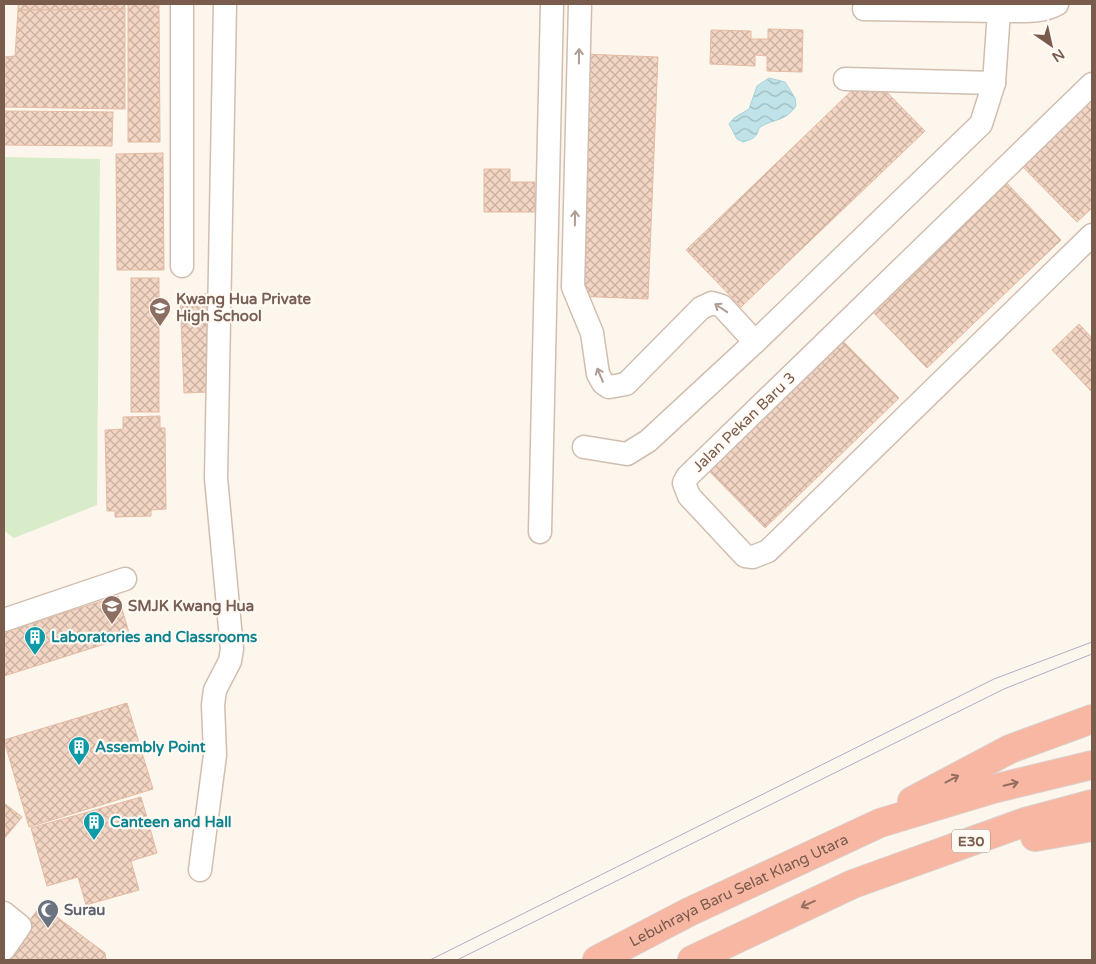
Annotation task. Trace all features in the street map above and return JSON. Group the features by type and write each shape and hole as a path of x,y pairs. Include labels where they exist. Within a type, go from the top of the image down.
{"highway":[{"name":"Lebuhraya Baru Selat Klang Utara","path":"597,960 689,912 880,822 915,799 1010,749 1092,718"},
{"name":"Lebuhraya Baru Selat Klang Utara","path":"880,822 993,789 1092,765"},
{"name":"E30","path":"692,960 852,884 1025,822 1092,804"},
{"name":"E30","path":"852,884 995,846 1063,831 1092,827"}],"street":[{"path":"182,4 182,266"},
{"path":"200,870 215,755 213,705 215,690 230,661 232,649 216,478 225,4"},
{"path":"540,532 552,4"},
{"path":"580,4 573,287 592,333 598,374 603,383 609,387 626,384 701,308 712,303 722,306 755,342"},
{"path":"864,9 1036,10 1049,8 1057,4"},
{"path":"584,447 627,454 648,441 755,342 981,124 994,83 999,10"},
{"path":"845,79 994,83"},
{"name":"Jalan Pekan Baru 3","path":"1091,84 687,477 684,483 689,496 745,556 753,557 768,551 1092,235"},
{"path":"4,620 125,579"},
{"path":"4,913 20,926 4,948"}],"green space":[{"path":"4,157 100,159 97,505 14,538 4,531"}],"water":[{"path":"769,78 785,82 795,98 796,106 783,118 759,128 754,138 743,142 737,139 729,124 734,118 749,109 757,86"}],"building":[{"path":"18,4 125,4 125,9 18,10"},
{"path":"128,4 159,4 160,142 128,142"},
{"path":"125,9 125,109 4,107 4,57 15,56 18,10"},
{"path":"768,29 803,30 802,72 767,71 767,56 755,55 755,66 710,64 711,30 751,31 751,39 768,39"},
{"path":"584,54 658,57 648,299 574,296"},
{"path":"869,74 925,131 741,307 686,250"},
{"path":"1092,90 1092,208 1077,222 1018,162"},
{"path":"4,111 113,112 112,146 4,145"},
{"path":"163,153 164,270 117,270 116,154"},
{"path":"484,169 510,169 510,182 535,182 535,212 484,212"},
{"path":"1003,179 1061,240 927,368 869,308"},
{"path":"131,278 159,278 159,412 131,412"},
{"path":"207,294 210,392 184,393 180,295"},
{"path":"1079,324 1092,338 1092,392 1052,350"},
{"path":"841,339 899,398 765,528 707,469"},
{"path":"160,416 160,428 165,428 166,509 151,510 151,516 115,517 115,511 107,511 105,430 123,429 123,417"},
{"name":"Laboratories and Classrooms","path":"118,596 130,636 4,676 4,632"},
{"name":"Assembly Point","path":"127,703 153,789 29,827 4,740"},
{"name":"Canteen and Hall","path":"141,797 157,853 131,861 139,890 86,905 78,877 47,886 31,828"},
{"path":"4,803 22,817 4,839"},
{"name":"Surau","path":"41,905 105,953 106,960 4,960 4,955"}],"tram line":[{"path":"430,960 994,679 1092,642"},
{"path":"457,960 1004,689 1092,654"}],"place":[{"name":"Kwang Hua Private High School","path":"160,327"},
{"name":"SMJK Kwang Hua","path":"112,625"},
{"name":"Laboratories and Classrooms","path":"35,656"},
{"name":"Assembly Point","path":"79,766"},
{"name":"Canteen and Hall","path":"94,841"},
{"name":"Surau","path":"48,929"}]}
